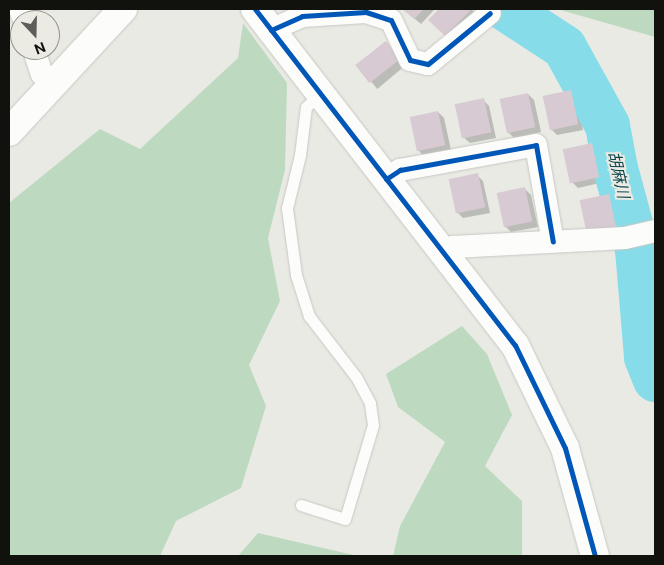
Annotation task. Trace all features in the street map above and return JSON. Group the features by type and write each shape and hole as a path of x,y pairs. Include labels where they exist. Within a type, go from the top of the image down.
{"street":[{"path":"9,132 123,9"},
{"path":"255,9 515,344 565,448 595,556"},
{"path":"271,30 302,16 366,12 391,20 410,60 428,64 490,13"},
{"path":"37,60 42,74 54,83"},
{"path":"386,179 400,170 536,145 553,242"},
{"path":"442,252 453,246 625,238 655,231"}],"lane":[{"path":"301,505 345,519 373,425 370,403 356,378 309,316 296,274 287,208 300,155 306,107 320,94"}],"green space":[{"path":"557,9 655,9 655,37"},
{"path":"243,23 287,83 285,170 268,238 280,301 249,365 266,406 241,488 176,521 160,556 9,556 9,203 100,129 140,149 238,58"},
{"path":"462,326 487,354 512,415 485,466 522,501 522,556 393,556 400,526 445,442 398,407 386,374"},
{"path":"258,533 358,556 238,556"}],"building":[{"path":"402,9 424,9 414,19"},
{"path":"439,9 472,9 445,36 428,20"},
{"path":"386,41 400,59 369,83 355,65"},
{"path":"571,90 578,124 550,130 543,96"},
{"path":"528,93 535,127 507,133 500,99"},
{"path":"484,98 491,132 462,138 455,104"},
{"path":"438,111 445,145 417,151 410,117"},
{"path":"592,143 599,177 570,183 563,149"},
{"path":"478,173 485,207 456,213 449,179"},
{"path":"525,187 532,221 504,227 497,193"},
{"path":"609,194 616,228 587,234 580,200"}],"waterway":[{"name":"胡麻川","path":"506,9 564,47 607,125 615,168 637,249 646,357 655,379"}],"cycle path":[{"path":"255,9 515,345 565,448 595,556"},
{"path":"271,30 302,16 366,12 391,20 410,60 428,64 490,13"},
{"path":"386,179 400,170 536,145 553,242"}]}
